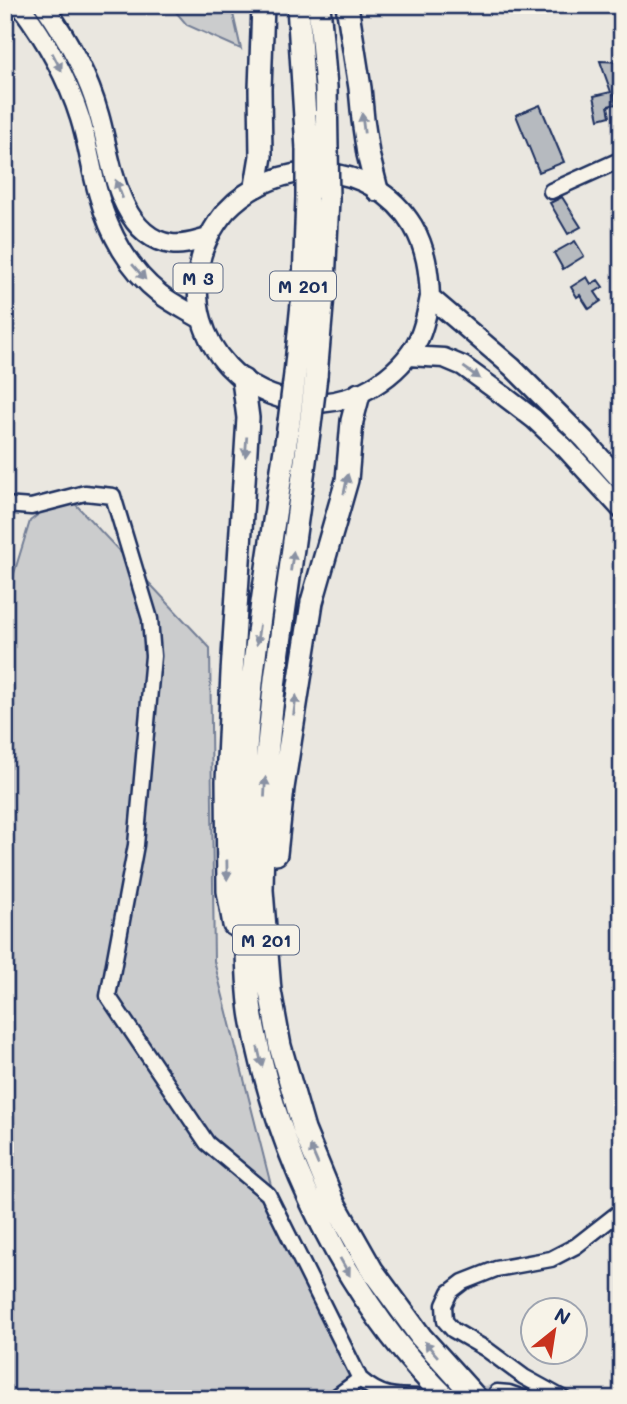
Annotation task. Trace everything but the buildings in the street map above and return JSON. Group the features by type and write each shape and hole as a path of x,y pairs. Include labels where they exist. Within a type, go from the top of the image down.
{"highway":[{"path":"256,186 261,156 263,5"},
{"name":"M 201","path":"298,5 317,149 317,198 304,283 310,425 273,692 264,783 262,890 270,991 280,1046 304,1130 334,1203 372,1270 421,1337 487,1396"},
{"name":"M 201","path":"317,149 326,87 319,5"},
{"path":"347,5 368,154 377,190"},
{"name":"M 201","path":"306,375 289,422 252,675 244,784 243,892 252,1020 266,1081 285,1140 316,1213 361,1292 403,1352 447,1399"},
{"path":"243,380 248,418 232,673 226,837 228,891 252,1020"},
{"path":"297,1106 278,979 274,900 276,842 312,602 347,480 352,421 359,394"}],"main road":[{"name":"M 3","path":"20,5 47,44 73,97 99,198 119,247 137,272 160,294 201,319"},
{"name":"M 3","path":"44,5 67,41 88,82 120,195 134,219 146,233 162,242 183,244 208,238"},
{"name":"M 3","path":"317,171 348,176 377,190 397,206 412,225 423,248 429,272 430,297 426,318 408,356 386,379 359,394 330,403 299,403 269,395 243,380 225,363 211,342 201,319 197,292 199,264 208,238 220,217 236,200 256,186 285,174 317,171"},
{"path":"430,297 512,367 585,440 622,482"},
{"path":"408,356 444,358 463,366 534,419 566,449 622,510"},
{"path":"585,440 622,469"}],"street":[{"path":"551,191 622,159"},
{"path":"5,505 31,507 85,493 113,496 150,619 153,656 136,845 108,996 206,1143 268,1194 360,1379 373,1390 396,1397 420,1397"},
{"path":"564,1399 524,1377 486,1349 453,1330 445,1321 444,1305 450,1292 463,1282 496,1269 551,1259 576,1246 622,1210"},
{"path":"333,1399 360,1379"},
{"path":"487,1396 509,1393 526,1399"}],"shaded area":[{"path":"170,5 231,5 241,49 187,25"},
{"path":"65,493 210,648 214,961 278,1213 357,1370 387,1399 5,1399 5,603 30,521"}],"tunnel":[{"path":"420,1397 497,1392"}]}
